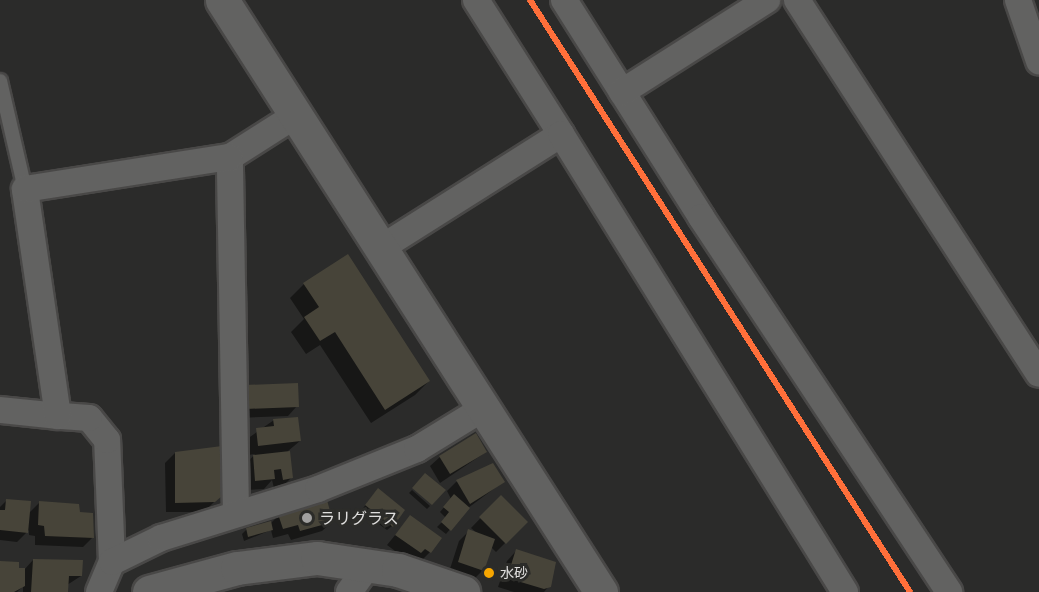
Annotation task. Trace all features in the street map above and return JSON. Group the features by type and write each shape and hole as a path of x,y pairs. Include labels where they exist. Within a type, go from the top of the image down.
{"street":[{"path":"222,0 601,592"},
{"path":"476,0 845,592"},
{"path":"564,0 949,592"},
{"path":"622,92 767,0"},
{"path":"797,0 1039,374"},
{"path":"1018,0 1039,61"},
{"path":"58,416 25,189 230,157 296,115"},
{"path":"381,248 561,135"},
{"path":"230,157 236,513"},
{"path":"112,562 161,538 318,489 417,449 484,408"},
{"path":"0,410 90,418 107,440 112,562 99,592"},
{"path":"149,592 272,561 317,558 369,564 463,592"},
{"path":"350,592 369,564"}],"lane":[{"path":"0,81 25,189"}],"building":[{"path":"348,254 430,381 385,410 335,332 320,341 304,317 319,307 303,283"},
{"path":"298,383 299,407 246,409 245,385"},
{"path":"298,417 301,441 258,446 256,428 274,426 273,419"},
{"path":"476,433 487,452 450,474 439,456"},
{"path":"222,446 222,496 215,502 175,503 175,452"},
{"path":"290,451 293,478 283,480 281,469 274,470 275,479 255,481 253,455"},
{"path":"493,463 505,482 470,504 456,480"},
{"path":"425,473 446,490 432,505 412,488"},
{"path":"378,488 405,510 393,527 365,505"},
{"path":"454,494 470,508 451,531 441,522 449,512 443,507"},
{"path":"501,495 528,522 506,544 479,517"},
{"path":"6,499 31,501 28,533 0,530 0,510 5,510"},
{"path":"327,500 333,522 300,531 298,525 283,529 278,514"},
{"path":"39,501 79,504 80,512 93,513 94,538 45,536 44,526 38,525"},
{"path":"410,515 442,538 431,553 425,549 421,553 395,535"},
{"path":"271,521 273,530 248,537 246,528"},
{"path":"468,529 495,539 484,571 458,562"},
{"path":"516,549 556,562 551,587 544,589 507,578"},
{"path":"33,559 83,560 82,576 69,576 68,592 31,592"},
{"path":"0,561 19,562 19,568 25,568 25,586 14,592 0,592"}],"transit line":[{"path":"530,0 910,592"}],"place":[{"name":"ラリグラス","path":"307,518"},
{"name":"水砂","path":"489,573"}]}
